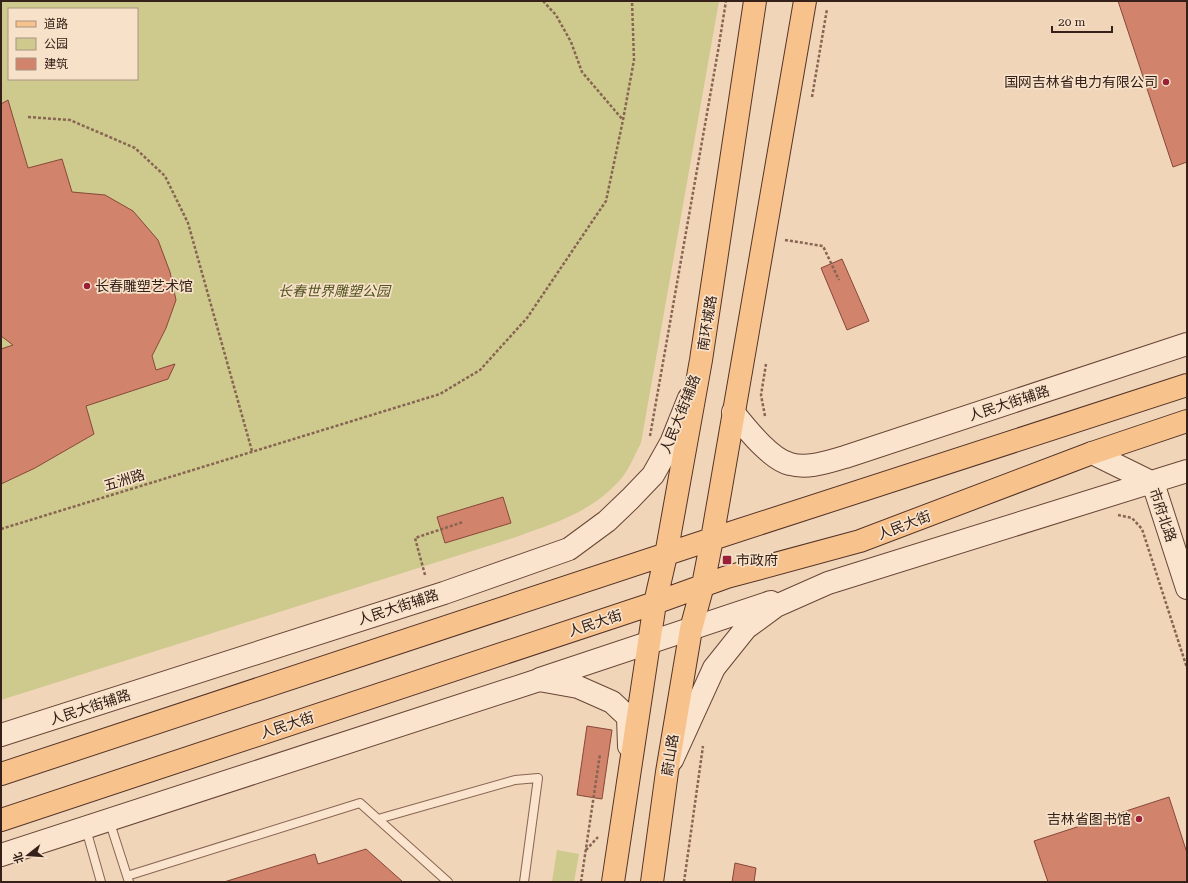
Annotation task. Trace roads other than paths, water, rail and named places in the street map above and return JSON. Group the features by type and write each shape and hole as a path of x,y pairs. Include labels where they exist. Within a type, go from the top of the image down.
{"main road":[{"name":"南环城路","path":"649,643 655,603 666,555 701,360 755,1"},
{"path":"691,629 703,585 712,539 805,1"},
{"name":"人民大街辅路","path":"733,412 764,448 789,464 818,464 845,457 1187,344"},
{"name":"人民大街辅路","path":"1,735 444,593 569,549 607,520 653,475 674,436 688,401 701,360"},
{"path":"1,774 712,539 1187,385"},
{"name":"人民大街","path":"1,820 655,603 727,577 860,541 1092,454 1187,422"},
{"name":"市府北路","path":"1092,454 1153,483 1187,588"},
{"path":"1,855 539,680 828,583 1153,483 1187,471"},
{"path":"667,772 714,668 746,628 776,606 828,583"},
{"name":"蔚山路","path":"652,882 667,772 691,629"},
{"path":"613,882 631,771 649,643"},
{"path":"539,680 578,687 612,702 628,717 631,771"}],"lane":[{"path":"378,819 515,780 538,778 524,882"},
{"path":"109,819 128,879 360,803 448,882"},
{"path":"85,827 101,882"}],"place":[{"name":"国网吉林省电力有限公司","path":"1166,82"},
{"name":"长春雕塑艺术馆","path":"87,286"},
{"name":"市政府","path":"727,560"},
{"name":"吉林省图书馆","path":"1139,819"}],"park label":[{"name":"长春世界雕塑公园","path":"334,291"}]}
